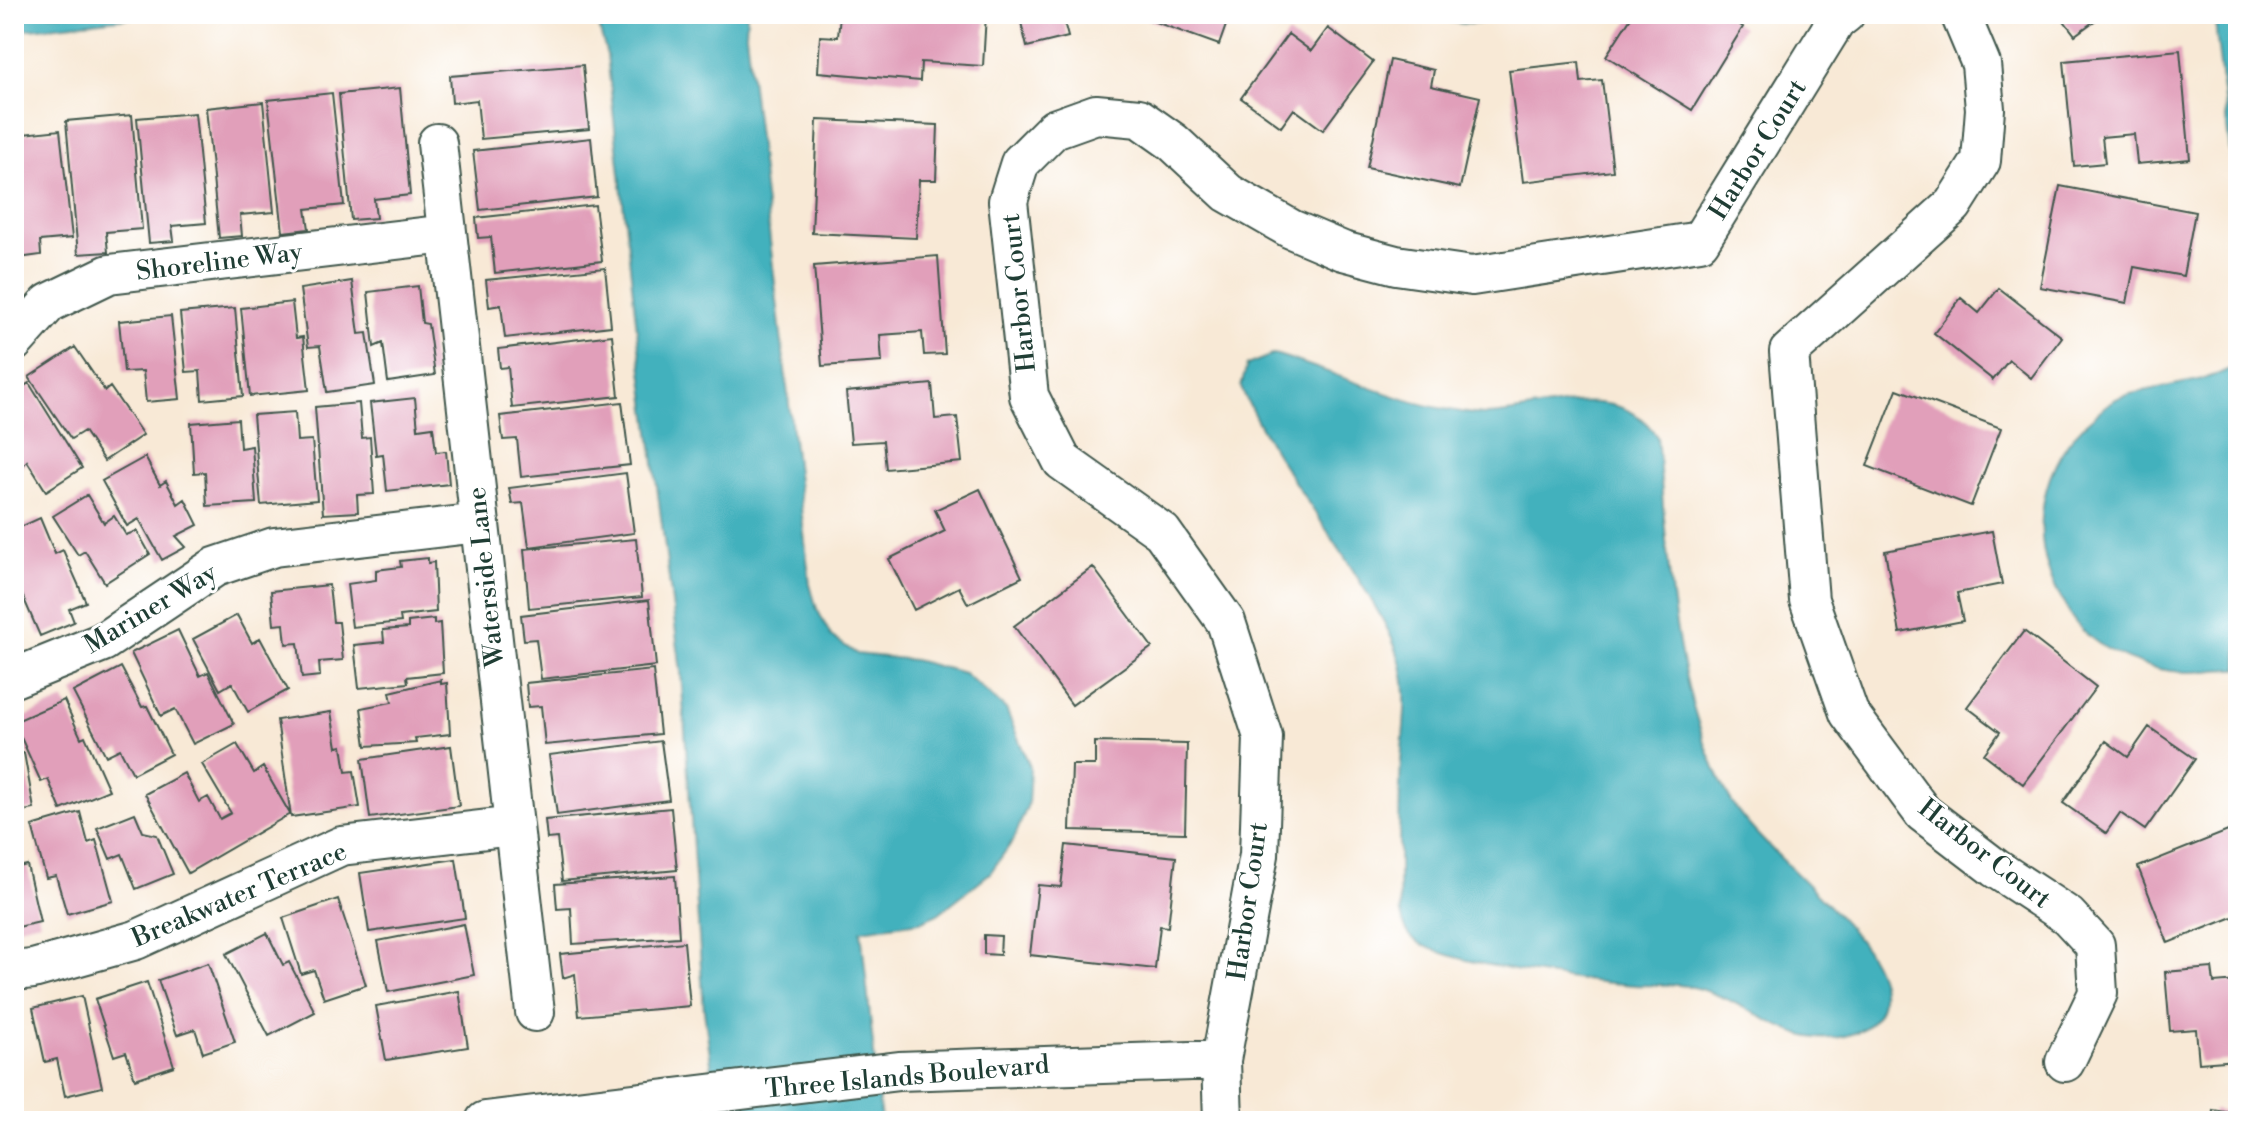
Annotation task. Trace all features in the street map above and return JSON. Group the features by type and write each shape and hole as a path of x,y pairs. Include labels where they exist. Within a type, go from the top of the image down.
{"street":[{"name":"Harbor Court","path":"1221,1060 1259,855 1263,737 1226,622 1162,532 1062,461 1029,396 1008,201 1020,163 1054,129 1096,114 1139,118 1173,142 1228,193 1291,229 1343,251 1396,265 1472,276 1700,241 1836,21 1845,14"},
{"name":"Harbor Court","path":"1960,14 1981,64 1985,109 1981,161 1953,205 1789,352 1809,600 1849,713 1923,813 1995,868 2068,916 2095,945 2098,993 2065,1062"},
{"name":"Waterside Lane","path":"437,143 535,1012"},
{"name":"Shoreline Way","path":"14,342 49,303 109,274 447,234"},
{"name":"Mariner Way","path":"14,678 103,642 215,567 274,547 479,523"},
{"name":"Breakwater Terrace","path":"14,971 33,969 136,940 341,846 514,826"},
{"name":"Three Islands Boulevard","path":"485,1121 899,1071 1221,1060"},
{"path":"1221,1060 1223,1121"}],"water":[{"path":"14,14 162,14 14,31"},
{"path":"595,14 747,14 746,34 810,585 817,609 831,636 857,654 914,660 964,673 1006,709 1030,767 1028,804 1014,839 990,873 938,914 920,922 861,930 881,1121 719,1121 704,1011 681,672 638,339 607,55"},
{"path":"1423,14 1509,14 1466,24"},
{"path":"2214,14 2238,14 2238,221"},
{"path":"1274,354 1401,398 1465,413 1487,415 1556,405 1602,403 1623,408 1642,419 1657,437 1675,620 1694,709 1708,752 1727,794 1742,816 1838,916 1860,941 1875,966 1882,990 1881,1005 1876,1017 1866,1026 1841,1037 1812,1037 1702,990 1681,985 1614,983 1514,970 1448,955 1423,945 1409,934 1399,898 1405,707 1400,661 1379,614 1266,437 1241,387 1247,365"},
{"path":"2238,362 2238,669 2196,672 2144,665 2113,652 2086,634 2071,617 2060,596 2049,573 2043,549 2044,500 2051,476 2061,454 2076,434 2115,400 2200,380 2229,369"}],"building":[{"path":"840,14 986,14 983,66 921,62 920,81 818,72 820,36 838,37"},
{"path":"1019,14 1062,14 1068,37 1027,47"},
{"path":"1133,14 1230,14 1219,45"},
{"path":"1633,14 1723,14 1743,27 1692,110 1606,56"},
{"path":"2059,14 2104,14 2075,35"},
{"path":"1328,28 1373,62 1323,130 1294,109 1281,127 1241,98 1288,34 1311,51"},
{"path":"2180,50 2190,159 2137,164 2134,134 2102,137 2105,163 2074,166 2064,61"},
{"path":"1390,60 1434,70 1431,86 1480,97 1460,188 1367,168"},
{"path":"1579,62 1581,82 1602,80 1613,171 1523,182 1509,70"},
{"path":"583,65 589,129 481,139 477,100 452,103 450,76"},
{"path":"400,88 410,195 374,199 376,218 351,220 339,94"},
{"path":"332,93 344,205 306,209 309,229 283,232 268,100"},
{"path":"263,102 274,212 240,215 242,236 219,238 206,108"},
{"path":"195,113 206,223 172,226 174,241 149,243 137,118"},
{"path":"132,115 142,229 106,232 108,252 78,254 66,121"},
{"path":"817,120 938,125 936,180 919,180 916,238 812,233"},
{"path":"60,130 72,238 40,241 41,255 18,258 14,217 14,135"},
{"path":"591,138 597,197 480,210 473,151"},
{"path":"2060,186 2195,212 2183,276 2134,267 2127,303 2040,287"},
{"path":"595,205 602,261 495,273 491,237 478,238 476,218"},
{"path":"938,256 945,354 924,355 922,332 880,335 882,362 822,366 814,266"},
{"path":"605,268 611,326 505,338 501,305 489,307 486,280"},
{"path":"352,281 359,334 367,333 375,385 327,392 320,346 308,347 300,289"},
{"path":"418,286 422,323 428,324 435,375 388,382 383,343 374,347 368,292"},
{"path":"1999,288 2062,337 2031,378 2009,360 1993,380 1934,333 1961,298 1979,313"},
{"path":"292,302 296,338 303,337 309,390 250,396 241,308"},
{"path":"235,308 243,396 202,400 200,371 186,372 180,313"},
{"path":"171,316 180,399 146,402 143,371 124,372 119,321"},
{"path":"612,335 619,396 512,408 508,367 500,368 498,349"},
{"path":"75,347 105,391 110,387 143,435 104,461 84,431 71,439 29,377"},
{"path":"29,383 82,468 46,491 27,461 19,470 14,461 14,393"},
{"path":"932,384 935,419 957,417 962,462 886,469 883,441 851,443 846,392"},
{"path":"1897,389 2001,428 1971,506 1867,466"},
{"path":"415,398 418,429 433,427 436,452 446,451 449,484 387,491 383,454 376,455 370,403"},
{"path":"622,402 630,465 521,477 517,439 503,440 500,416"},
{"path":"359,403 362,438 370,437 374,494 357,495 358,512 323,514 315,407"},
{"path":"295,412 297,441 312,440 317,500 261,505 253,415"},
{"path":"238,419 240,448 252,446 256,503 207,506 205,472 194,473 191,423"},
{"path":"145,457 160,485 166,481 178,504 185,499 198,525 176,536 186,547 162,560 139,519 127,526 102,481"},
{"path":"626,473 634,533 529,547 523,503 512,504 509,488"},
{"path":"980,489 1022,577 968,604 959,587 914,610 889,559 945,531 935,510"},
{"path":"87,495 104,523 114,516 126,535 137,531 150,554 105,583 85,551 78,555 53,516"},
{"path":"40,518 55,554 63,550 86,602 69,609 74,622 40,636 14,576 14,530"},
{"path":"1992,531 2002,584 1957,593 1963,621 1900,633 1885,551"},
{"path":"636,539 642,597 529,608 524,549"},
{"path":"428,558 428,563 434,562 436,612 400,616 401,622 352,627 347,584 376,580 376,570 401,567 400,561"},
{"path":"1093,567 1152,647 1072,705 1014,626"},
{"path":"329,585 333,622 339,622 343,660 319,662 320,676 302,678 298,643 286,644 284,624 274,625 271,591"},
{"path":"649,600 656,666 541,679 536,639 524,640 521,615"},
{"path":"237,615 252,643 260,638 288,690 248,712 232,683 220,690 193,639"},
{"path":"434,619 434,624 440,623 443,673 407,677 408,683 359,688 354,645 384,642 383,630 408,628 408,622"},
{"path":"178,630 200,676 208,672 234,724 193,744 175,709 161,716 131,653"},
{"path":"2024,631 2096,687 2023,784 1984,754 2000,732 1967,707"},
{"path":"121,667 142,707 147,706 171,754 133,774 120,749 106,756 73,692"},
{"path":"653,670 660,734 545,745 541,706 528,707 526,683"},
{"path":"441,680 441,684 447,683 450,734 415,738 416,743 366,746 361,708 392,702 390,692"},
{"path":"64,700 81,738 85,736 109,790 61,810 48,779 41,782 14,722"},
{"path":"331,712 337,747 342,746 346,772 354,771 360,807 291,817 277,720"},
{"path":"2149,727 2195,759 2145,830 2120,813 2106,833 2063,803 2106,741 2128,757"},
{"path":"661,741 669,800 557,815 549,755"},
{"path":"14,742 18,754 24,753 34,809 14,813"},
{"path":"1095,742 1187,744 1185,833 1070,830 1072,765 1095,765"},
{"path":"237,744 254,773 263,767 290,814 188,873 145,794 184,773 199,802 208,797 220,819 231,813 202,764"},
{"path":"451,746 459,806 370,818 362,759"},
{"path":"671,808 677,870 562,881 557,838 547,839 545,820"},
{"path":"80,812 88,843 96,840 113,901 67,914 56,876 46,878 32,826"},
{"path":"135,813 143,832 157,835 173,874 136,889 122,854 110,859 97,828"},
{"path":"2238,827 2238,915 2168,943 2138,867"},
{"path":"1066,845 1176,857 1168,927 1160,926 1155,969 1030,955 1038,885 1061,887"},
{"path":"14,850 19,867 27,865 40,922 14,928"},
{"path":"456,859 465,918 369,932 360,873"},
{"path":"675,876 679,937 573,944 571,908 557,909 555,884"},
{"path":"338,899 366,985 324,999 314,970 301,974 283,918"},
{"path":"464,924 474,975 388,992 378,941"},
{"path":"267,933 283,965 289,962 315,1012 269,1036 226,954"},
{"path":"984,935 1001,936 1000,955 984,954"},
{"path":"684,942 690,1006 579,1016 575,974 563,978 560,954"},
{"path":"208,963 235,1042 203,1053 195,1029 177,1035 158,980"},
{"path":"2212,968 2214,983 2238,981 2238,1060 2199,1063 2196,1029 2170,1031 2165,972"},
{"path":"147,982 174,1066 135,1079 126,1052 114,1056 95,999"},
{"path":"459,991 468,1047 386,1060 376,1006"},
{"path":"82,996 102,1087 65,1096 57,1059 45,1062 33,1008"},
{"path":"2213,1110 2238,1114 2238,1121 2212,1121"}]}
